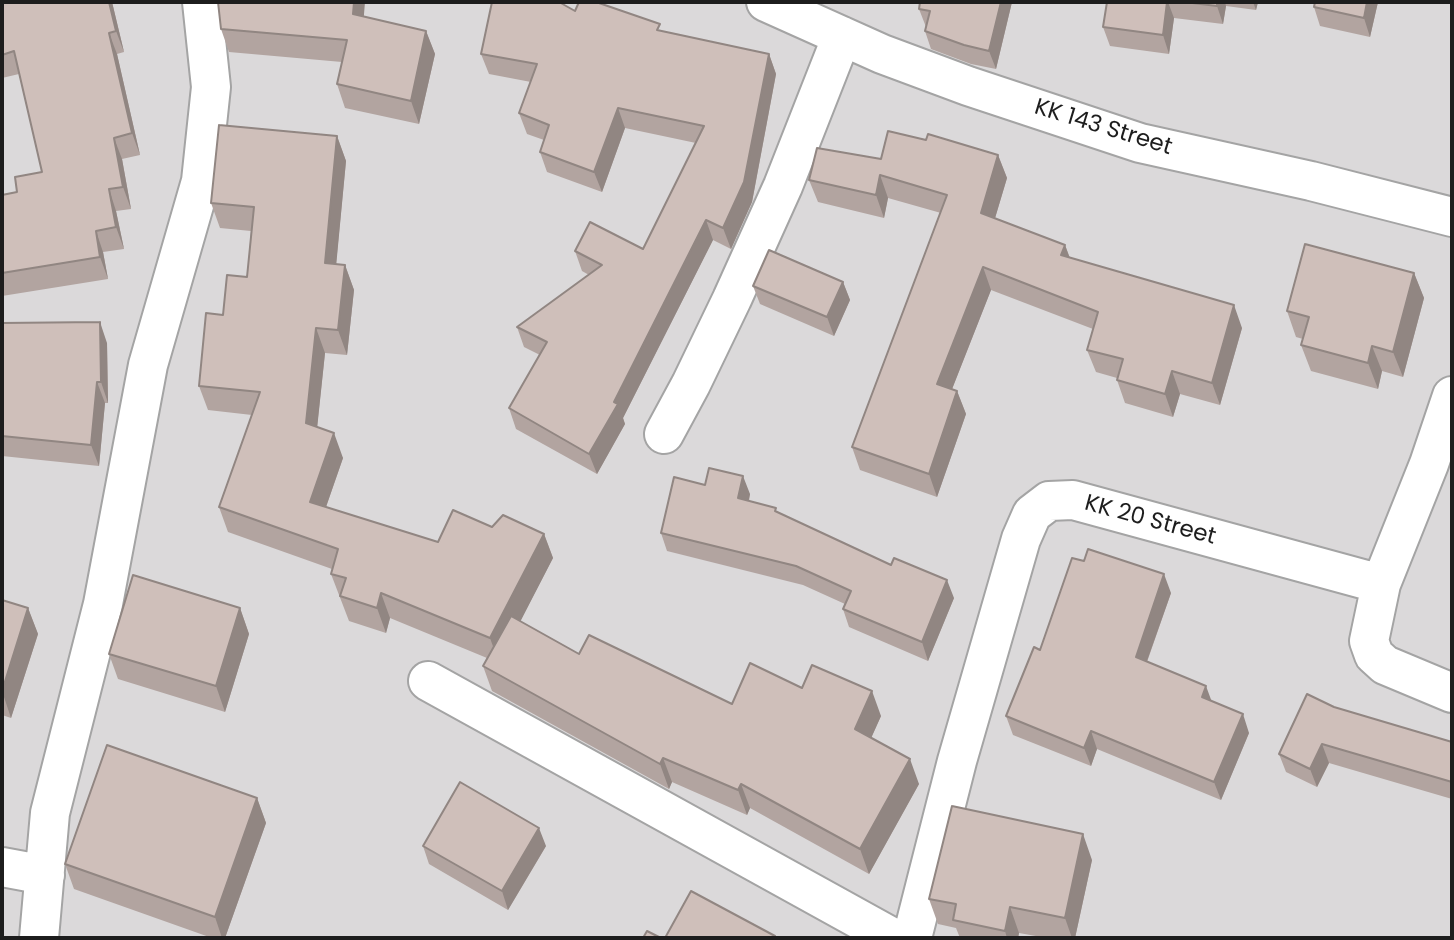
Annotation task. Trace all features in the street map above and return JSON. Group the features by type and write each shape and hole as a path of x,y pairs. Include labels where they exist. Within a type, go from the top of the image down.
{"street":[{"path":"39,938 50,813 103,604 148,365 201,181 211,87 202,2"},
{"name":"KK 143 Street","path":"766,2 882,54 968,86 1140,143 1311,181 1452,217"},
{"path":"664,434 732,299 783,186 842,36"},
{"path":"1452,396 1429,464 1381,584 1369,641 1374,655 1385,665 1452,693"},
{"name":"KK 20 Street","path":"912,938 953,775 1021,539 1032,514 1049,500 1073,500 1381,584"},
{"path":"428,681 893,938"},
{"path":"2,867 45,875"}],"shaded area":[{"path":"2,2 1452,2 1452,938 2,938"}],"building":[{"path":"2,2 109,2 116,31 109,33 132,133 114,138 123,187 109,189 116,227 96,231 100,257 2,273 2,195 17,192 15,177 42,172 14,51 2,55"},
{"path":"218,2 354,2 353,14 426,31 411,101 337,84 347,40 221,29"},
{"path":"492,2 559,2 575,11 579,2 596,2 660,24 657,30 769,54 744,182 723,228 706,220 614,402 618,404 589,454 509,408 547,342 517,327 602,265 575,251 590,222 643,249 704,126 618,108 594,172 540,152 549,125 519,113 537,64 481,54"},
{"path":"920,2 1001,2 989,51 925,31 930,11 919,9"},
{"path":"1107,2 1167,2 1163,35 1103,27"},
{"path":"1184,2 1217,2 1217,6"},
{"path":"1315,2 1367,2 1364,18 1314,7"},
{"path":"219,125 337,136 325,263 345,265 338,330 316,328 306,423 334,433 310,502 438,542 453,510 492,527 503,515 544,534 490,638 381,593 377,608 340,596 346,578 331,574 338,549 219,507 260,392 199,386 206,313 223,315 227,275 247,277 254,207 211,203"},
{"path":"888,131 926,140 928,134 998,155 981,213 1065,245 1061,255 1234,305 1212,383 1172,371 1165,394 1117,380 1123,359 1087,350 1098,312 983,267 937,384 957,391 929,474 852,447 947,195 880,175 876,195 809,180 817,148 881,159"},
{"path":"1305,244 1414,273 1393,352 1372,346 1368,363 1301,345 1309,317 1287,311"},
{"path":"769,250 843,282 827,317 753,286"},
{"path":"100,322 101,382 97,382 91,445 2,436 2,323"},
{"path":"709,468 743,476 738,498 776,508 775,511 891,565 894,558 947,580 922,642 843,609 851,591 796,566 661,533 674,477 705,485"},
{"path":"1088,549 1164,574 1136,657 1206,686 1202,697 1243,714 1214,782 1091,731 1084,748 1006,716 1034,647 1040,650 1072,558 1084,561"},
{"path":"133,575 240,608 216,686 109,654"},
{"path":"2,600 28,608 2,691"},
{"path":"511,616 579,654 589,635 732,704 750,663 802,688 812,665 872,691 855,729 910,759 860,849 741,784 738,790 663,758 660,764 483,666"},
{"path":"1307,694 1334,707 1452,742 1452,782 1322,744 1310,769 1279,754"},
{"path":"107,745 257,798 215,917 65,864"},
{"path":"460,782 539,828 502,891 423,846"},
{"path":"952,806 1083,834 1065,918 1010,907 1005,931 953,920 956,904 929,899"},
{"path":"691,891 775,936 774,938 665,938"},
{"path":"647,931 661,938 643,938"}]}
